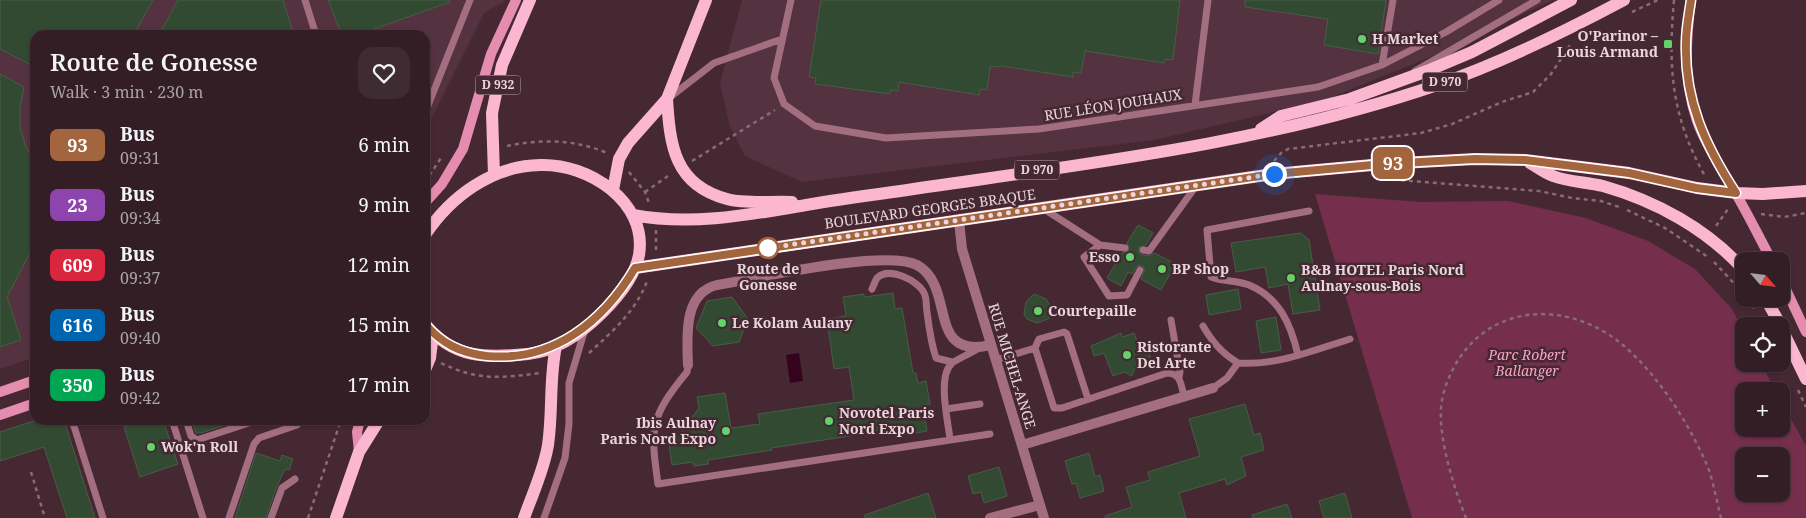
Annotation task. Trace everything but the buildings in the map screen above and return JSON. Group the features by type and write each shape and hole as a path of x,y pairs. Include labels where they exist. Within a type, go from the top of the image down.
{"main road":[{"path":"430,197 442,184 463,149 491,54 516,0"},
{"name":"D 932","path":"494,174 492,113 494,103 502,65 530,0"},
{"path":"612,190 618,159 628,143 667,99 706,0"},
{"path":"1254,133 1281,116 1350,99 1402,81 1472,52 1571,0"},
{"name":"BOULEVARD GEORGES BRAQUE","path":"633,215 656,219 724,219 818,203 1131,157 1254,133 1355,109 1437,85 1511,55 1624,0"},
{"path":"1691,0 1686,50 1688,77 1696,120 1717,164 1736,193 1767,252"},
{"path":"667,99 672,148 681,168 700,187 727,199 818,203"},
{"name":"BOULEVARD GEORGES BRAQUE","path":"635,268 1274,174 1392,163 1475,159 1525,160 1629,173 1696,188 1736,193 1763,194 1806,190"},
{"path":"1525,160 1554,177 1602,186 1648,203 1681,219 1708,237 1735,262"},
{"path":"430,228 459,195 494,174 540,165 570,168 596,179 612,190 633,215 639,233 639,254 635,268 611,304 585,328 556,346 532,354 499,357 484,356 468,354 453,347 430,330"},
{"path":"1790,298 1806,332"},
{"path":"430,358 433,334"},
{"path":"1790,345 1806,379"},
{"path":"524,518 547,448 551,416 550,377 556,346"},
{"path":"0,392 30,382"},
{"path":"0,415 30,405"},
{"path":"359,425 357,432 359,452"},
{"path":"336,518 359,452 376,425"}],"street":[{"name":"RUE MICHEL-ANGE","path":"959,221 962,249 1044,518"},
{"path":"688,365 690,317 698,296 703,290 717,285 832,265 893,259 906,261 925,271 936,285 946,329 950,336 968,346 980,347 991,345"},
{"path":"1022,446 1213,388"},
{"path":"990,518 1040,505"}],"lane":[{"path":"305,0 314,30"},
{"path":"430,101 470,0"},
{"path":"784,104 774,78 792,0"},
{"path":"1195,106 1208,0"},
{"path":"1382,65 1393,0"},
{"name":"RUE LÉON JOUHAUX","path":"784,104 815,126 886,138 1039,129 1318,86 1382,65 1446,32 1499,0"},
{"path":"1402,81 1424,64 1468,42 1537,0"},
{"path":"667,99 714,63 782,39"},
{"path":"1146,253 1196,186"},
{"path":"1041,207 1100,245 1125,248"},
{"path":"1298,355 1288,319 1277,304 1250,285 1211,277 1207,230 1309,211"},
{"path":"1100,245 1084,257 1109,296 1127,295 1140,270"},
{"path":"872,289 876,279 882,275 910,279 920,288 925,294 930,339 936,358 952,362"},
{"path":"1170,320 1184,396"},
{"path":"1203,326 1214,345 1238,364 1254,365 1350,340"},
{"path":"544,518 565,458 569,424 569,383 585,328"},
{"path":"1088,399 1067,334 1064,332 1039,339 1035,348 1054,408 1062,408 1167,373 1173,373 1179,377"},
{"path":"950,439 945,381 952,362 980,347"},
{"path":"996,360 1035,348"},
{"path":"1213,388 1227,378 1238,364"},
{"path":"688,365 687,372 660,410 653,429 653,447 658,484 990,434"},
{"path":"946,409 980,404"},
{"path":"74,425 103,518"},
{"path":"174,425 203,518"},
{"path":"188,425 191,436 197,440 243,425"},
{"path":"229,518 254,444 259,438 297,425"},
{"path":"272,518 282,488 295,479"}],"path":[{"path":"1625,15 1658,0"},
{"path":"1274,174 1273,162 1281,153 1288,149 1435,131 1502,102 1522,98 1542,85 1576,37"},
{"path":"645,192 784,104"},
{"path":"1381,179 1540,191 1601,202 1622,208 1665,228 1699,250 1712,260 1735,284"},
{"path":"1466,518 1450,465 1442,426 1441,408 1449,377 1466,349 1496,323 1517,316 1540,314 1560,315 1580,320 1603,331 1642,364 1675,404 1688,425 1709,471 1721,518"},
{"path":"308,518 339,425"},
{"path":"31,472 46,518"}],"shaded area":[{"path":"0,0 506,0 484,13 430,121 430,30 30,30 30,359 0,369"},
{"path":"742,0 1553,0 1440,53 1325,100 1154,140 802,182 745,156 730,127 720,83"},
{"path":"799,353 803,381 790,383 786,355"}],"green space":[{"name":"Parc Robert Ballanger","path":"1315,194 1421,202 1508,201 1586,218 1648,241 1695,269 1732,309 1736,317 1735,372 1765,372 1771,382 1735,382 1735,437 1790,437 1790,417 1806,446 1806,518 1412,518"}],"bus line":[{"name":"93","path":"430,330 445,344 468,354 499,357 532,354 556,346 585,328 611,304 635,268 1274,174 1383,164 1475,159 1525,160 1629,173 1696,188 1736,193 1717,164 1696,120 1688,77 1686,42 1691,0"}],"place":[{"name":"H Market","path":"1362,39"},
{"name":"O'Parinor – Louis Armand","path":"1668,44"},
{"name":"Route de Gonesse","path":"768,248"},
{"name":"Esso","path":"1130,257"},
{"name":"BP Shop","path":"1162,269"},
{"name":"B&B HOTEL Paris Nord Aulnay-sous-Bois","path":"1291,278"},
{"name":"Courtepaille","path":"1038,311"},
{"name":"Le Kolam Aulany","path":"722,323"},
{"name":"Ristorante Del Arte","path":"1127,355"},
{"name":"Novotel Paris Nord Expo","path":"829,421"},
{"name":"Ibis Aulnay Paris Nord Expo","path":"726,431"},
{"name":"Wok'n Roll","path":"151,447"}],"route":[{"path":"768,248 1274,174"}]}
